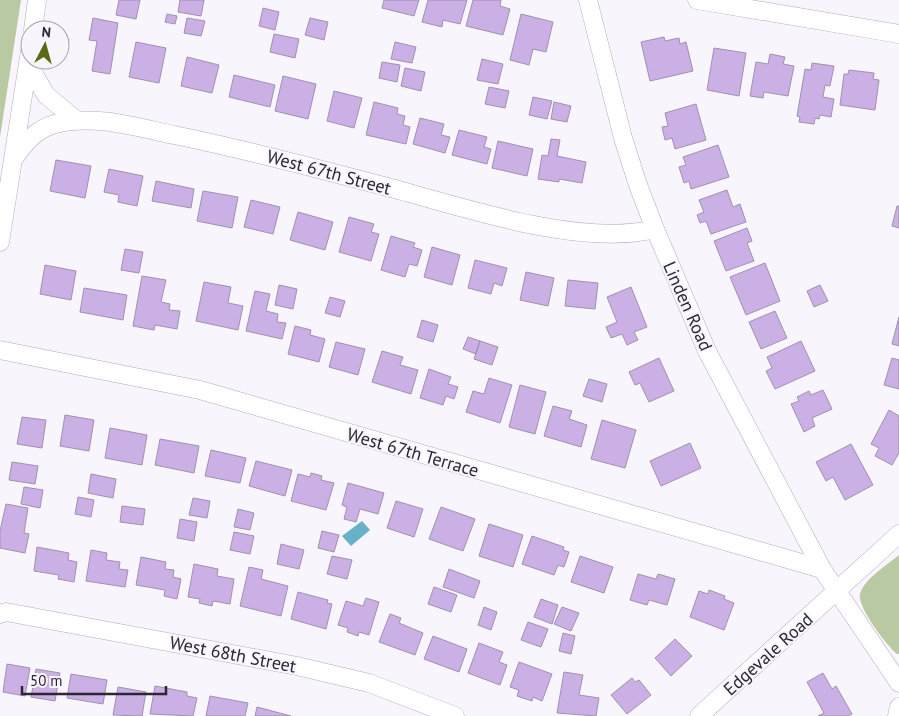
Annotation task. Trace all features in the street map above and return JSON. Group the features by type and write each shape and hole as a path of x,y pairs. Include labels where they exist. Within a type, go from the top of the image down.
{"street":[{"path":"34,20 37,0"},
{"name":"Linden Road","path":"588,0 623,138 655,229 707,351 822,569 837,591"},
{"path":"697,0 899,34"},
{"path":"0,242 15,157 27,70"},
{"path":"35,70 46,95 76,120"},
{"name":"West 67th Street","path":"15,157 32,136 44,128 76,120 111,122 262,153 500,217 616,235 655,229"},
{"name":"West 67th Terrace","path":"0,350 200,390 822,569"},
{"name":"Edgevale Road","path":"700,716 899,534"},
{"path":"837,591 899,683"},
{"name":"West 68th Street","path":"2,612 297,666 369,683 455,716"},
{"path":"897,716 899,707"}],"green space":[{"path":"0,0 21,0 0,137"},
{"path":"899,555 899,654 897,654 880,635 868,617 860,600 860,594 862,588 871,578"}],"water":[{"path":"362,521 370,530 351,546 342,536"}],"building":[{"path":"119,0 140,0 136,19 116,15"},
{"path":"180,0 204,0 201,16 178,12"},
{"path":"384,0 419,0 414,16 382,8"},
{"path":"428,0 467,0 460,24 443,20 442,27 422,22"},
{"path":"473,0 501,0 500,6 510,9 503,35 466,26"},
{"path":"263,8 279,12 275,30 259,26"},
{"path":"167,14 177,16 175,24 165,22"},
{"path":"521,14 553,22 546,52 533,49 529,65 510,60"},
{"path":"93,18 118,23 110,74 92,71 97,41 89,40"},
{"path":"187,18 205,21 201,36 184,33"},
{"path":"310,18 328,22 324,40 305,35"},
{"path":"274,34 299,39 295,58 270,52"},
{"path":"664,37 665,41 679,38 680,44 686,42 693,71 650,81 641,42"},
{"path":"136,42 166,48 159,83 129,77"},
{"path":"395,42 416,47 412,63 391,59"},
{"path":"714,48 746,53 739,96 707,90"},
{"path":"770,54 785,57 783,64 794,66 788,96 764,92 763,98 750,96 756,62 768,64"},
{"path":"187,57 219,65 212,93 181,86"},
{"path":"482,59 503,64 498,84 477,80"},
{"path":"382,62 400,65 397,82 379,78"},
{"path":"812,63 834,66 830,86 825,85 823,97 834,99 831,117 820,115 819,119 815,118 814,124 799,122 800,117 797,116 805,69 811,70"},
{"path":"405,68 425,72 421,91 401,86"},
{"path":"849,70 874,73 873,79 879,80 875,110 840,105 844,74 848,74"},
{"path":"234,75 275,85 270,107 229,97"},
{"path":"283,76 316,84 308,119 275,111"},
{"path":"489,87 509,91 505,108 485,104"},
{"path":"334,91 362,98 354,128 327,121"},
{"path":"533,97 552,101 547,119 529,115"},
{"path":"374,102 398,108 397,114 405,116 403,125 410,127 406,144 366,135"},
{"path":"554,102 571,106 567,122 551,119"},
{"path":"696,104 706,140 675,149 672,138 665,140 662,127 668,126 665,113"},
{"path":"420,118 444,124 441,135 450,137 445,153 413,144"},
{"path":"459,130 487,137 484,147 491,149 487,164 452,155"},
{"path":"551,139 560,140 557,156 586,162 582,183 559,179 559,182 538,179 542,155 548,156"},
{"path":"498,141 533,149 527,176 492,168"},
{"path":"718,145 729,177 691,189 689,181 684,183 679,167 686,165 683,157"},
{"path":"56,160 91,166 85,198 50,191"},
{"path":"109,169 143,176 137,206 118,202 119,195 104,192"},
{"path":"156,181 194,189 191,208 152,201"},
{"path":"727,190 733,207 740,204 746,222 711,234 706,221 700,223 697,215 704,212 699,200"},
{"path":"203,191 238,197 232,228 197,221"},
{"path":"251,200 280,207 273,234 244,227"},
{"path":"897,206 899,206 899,228 892,226"},
{"path":"298,212 333,222 325,250 290,240"},
{"path":"349,217 374,224 371,232 379,234 371,261 339,252"},
{"path":"747,228 752,241 747,243 754,261 726,271 714,241"},
{"path":"391,236 415,243 413,247 422,250 417,266 409,264 405,277 381,270"},
{"path":"432,247 460,255 452,285 424,277"},
{"path":"125,249 143,252 139,273 121,270"},
{"path":"475,260 507,268 502,286 494,283 491,294 468,288"},
{"path":"765,263 780,301 746,315 730,277"},
{"path":"45,265 76,271 71,300 40,294"},
{"path":"526,272 554,278 548,306 520,300"},
{"path":"142,276 166,280 161,302 170,304 169,310 180,311 177,329 155,325 154,330 133,326"},
{"path":"568,280 598,283 595,309 565,306"},
{"path":"204,282 231,287 228,303 243,306 238,330 196,321"},
{"path":"279,285 297,289 293,309 275,305"},
{"path":"820,285 828,301 814,307 807,291"},
{"path":"631,287 647,327 634,332 638,340 627,345 622,334 611,338 606,327 617,322 607,297"},
{"path":"84,288 127,295 123,320 80,312"},
{"path":"255,291 270,294 266,311 278,314 277,322 286,323 282,339 246,331"},
{"path":"330,297 345,301 340,317 325,313"},
{"path":"775,311 787,338 761,349 749,322"},
{"path":"899,317 899,346 892,344"},
{"path":"422,320 438,325 433,342 417,337"},
{"path":"295,326 311,330 310,335 325,339 319,362 288,354"},
{"path":"468,337 480,341 476,354 463,349"},
{"path":"480,341 498,347 492,365 474,359"},
{"path":"801,341 815,371 775,389 766,371 772,368 767,357"},
{"path":"336,342 365,349 358,375 329,367"},
{"path":"382,351 403,357 400,365 418,370 411,394 372,382"},
{"path":"659,358 674,391 649,402 640,383 635,385 629,372"},
{"path":"892,358 899,360 899,389 884,385"},
{"path":"429,369 451,377 448,384 458,387 454,399 446,396 443,405 420,398"},
{"path":"489,378 512,385 500,423 466,412 473,391 484,394"},
{"path":"589,379 607,384 602,402 583,396"},
{"path":"520,385 546,392 535,434 509,427"},
{"path":"823,390 832,409 812,418 815,426 804,432 791,404 799,401 797,397 809,391 811,395"},
{"path":"553,406 572,411 569,419 587,425 581,447 544,436"},
{"path":"889,410 899,416 899,453 892,465 875,456 879,448 871,444"},
{"path":"65,415 94,420 89,451 60,446"},
{"path":"22,417 46,420 42,448 17,444"},
{"path":"602,420 636,430 625,468 591,459"},
{"path":"110,428 147,435 142,465 105,458"},
{"path":"160,439 199,446 194,473 155,465"},
{"path":"690,443 701,468 661,486 650,461"},
{"path":"851,444 873,485 845,500 833,477 826,481 816,462"},
{"path":"211,450 246,458 240,483 205,476"},
{"path":"256,461 292,470 285,496 249,486"},
{"path":"12,462 38,466 35,484 9,480"},
{"path":"311,473 322,476 321,480 334,483 326,510 291,501 298,474 310,477"},
{"path":"91,474 116,479 113,498 88,493"},
{"path":"348,483 384,493 378,514 360,509 356,522 344,519 347,507 342,505"},
{"path":"24,487 43,490 40,508 21,504"},
{"path":"78,497 94,500 91,517 75,514"},
{"path":"193,498 210,501 207,518 189,515"},
{"path":"396,501 423,509 414,537 387,528"},
{"path":"6,504 28,508 24,533 29,534 25,553 0,548 0,531"},
{"path":"122,506 145,509 143,525 120,522"},
{"path":"441,507 475,519 463,551 429,539"},
{"path":"238,509 254,513 250,530 234,527"},
{"path":"180,519 197,522 194,541 177,538"},
{"path":"489,524 523,535 513,567 479,556"},
{"path":"322,531 339,535 334,552 318,548"},
{"path":"234,532 254,536 250,554 230,550"},
{"path":"532,536 564,547 563,550 569,552 564,567 558,565 554,575 522,564"},
{"path":"281,544 304,550 299,569 277,564"},
{"path":"37,547 69,553 68,560 77,562 74,582 58,579 59,575 34,571"},
{"path":"91,550 107,553 106,560 120,562 119,569 128,570 125,587 86,581"},
{"path":"332,556 352,560 347,579 327,574"},
{"path":"580,556 613,567 604,593 571,582"},
{"path":"141,557 166,562 165,569 174,570 173,577 181,579 177,599 164,596 165,590 136,585"},
{"path":"194,564 218,569 217,576 234,579 230,604 213,601 212,606 199,603 200,599 188,597"},
{"path":"249,567 263,570 261,579 288,586 281,616 240,606"},
{"path":"449,569 480,581 474,598 443,587"},
{"path":"638,574 656,579 658,574 675,579 667,605 649,600 647,605 630,600"},
{"path":"434,587 457,595 451,612 428,604"},
{"path":"709,590 725,596 724,599 734,603 724,630 690,617 699,591 708,594"},
{"path":"298,592 328,600 327,603 332,604 326,629 291,619"},
{"path":"366,598 379,602 369,635 359,632 358,636 347,632 348,628 338,625 346,601 363,606"},
{"path":"541,599 558,605 552,624 534,617"},
{"path":"484,607 497,612 491,630 478,625"},
{"path":"562,607 579,613 571,631 554,624"},
{"path":"390,614 401,618 399,623 423,633 415,655 379,642"},
{"path":"528,622 548,629 541,647 521,640"},
{"path":"563,633 575,636 571,654 559,651"},
{"path":"433,636 467,649 459,672 424,659"},
{"path":"675,639 692,656 671,676 655,658"},
{"path":"479,643 503,652 499,662 507,665 500,685 468,673"},
{"path":"519,662 552,674 542,701 533,697 532,701 517,696 519,690 510,687"},
{"path":"7,664 30,668 25,696 3,692"},
{"path":"36,669 60,673 55,701 31,697"},
{"path":"564,672 583,675 579,695 599,698 596,716 557,713"},
{"path":"823,673 832,689 836,686 852,714 848,716 818,716 824,713 807,682"},
{"path":"71,674 107,680 103,704 67,698"},
{"path":"632,678 635,682 639,680 651,695 627,714 611,695"},
{"path":"155,686 187,692 187,696 197,698 193,716 150,714"},
{"path":"118,687 146,692 142,716 113,715"},
{"path":"210,696 248,703 245,716 206,716"},
{"path":"257,707 291,716 255,716"}]}
